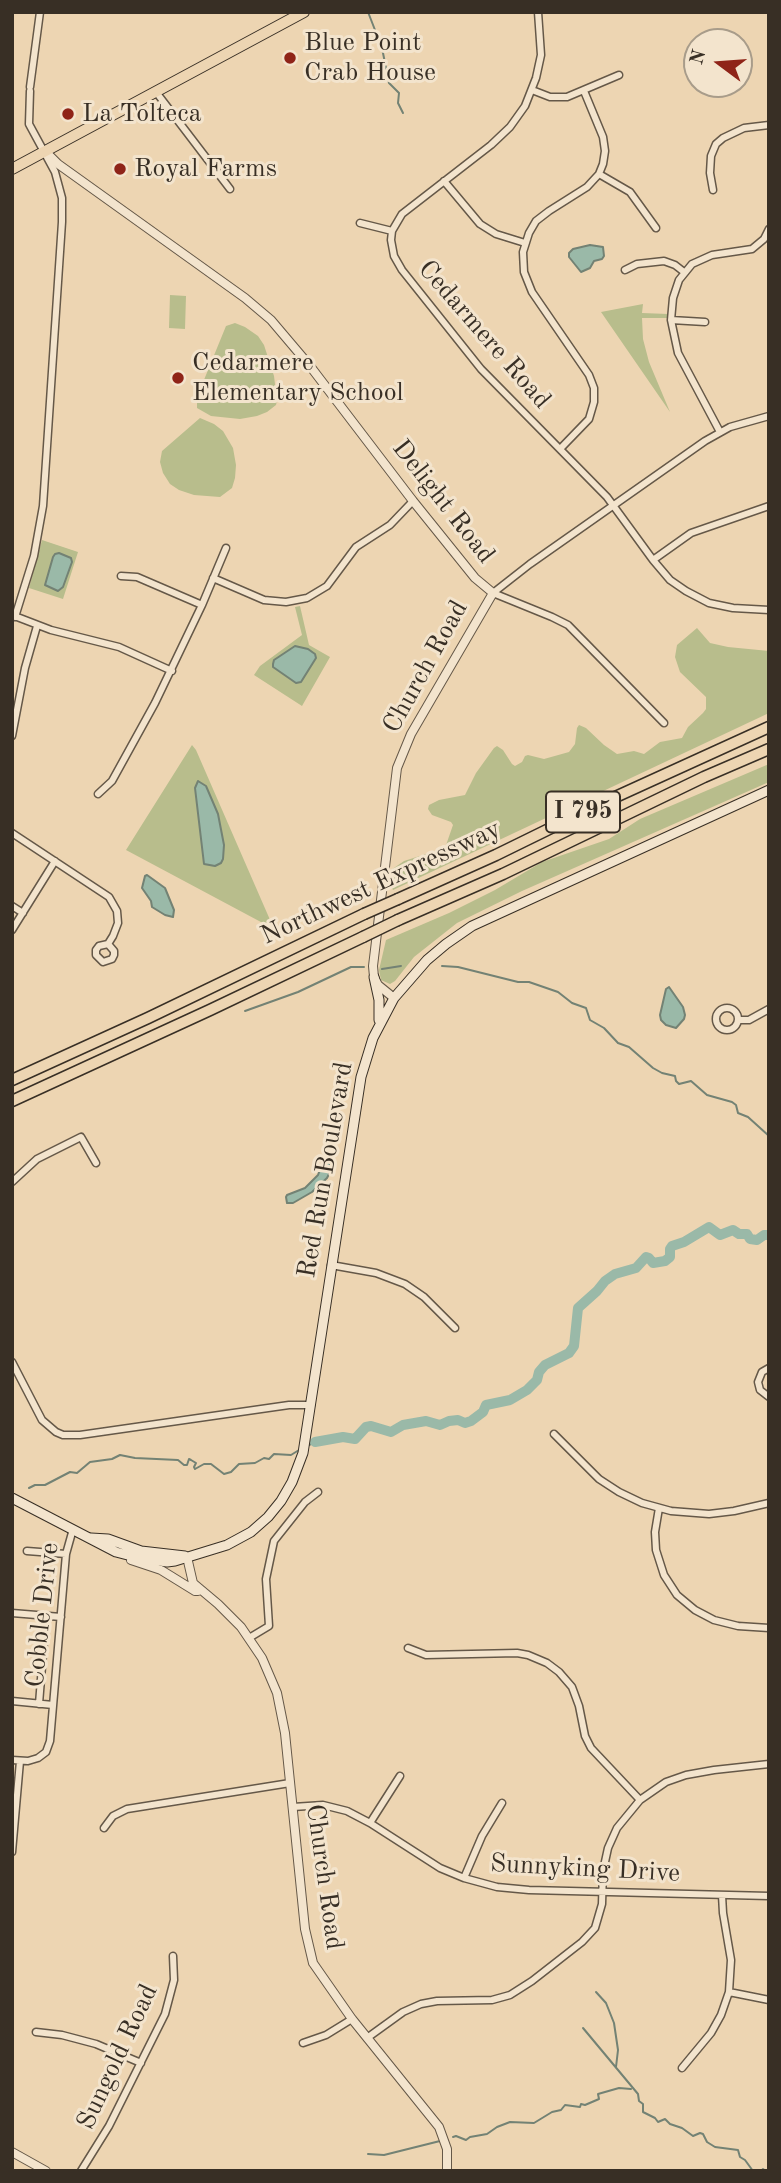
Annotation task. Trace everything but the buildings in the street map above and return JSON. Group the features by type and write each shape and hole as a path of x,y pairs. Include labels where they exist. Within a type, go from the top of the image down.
{"highway":[{"name":"Northwest Expressway","path":"12,1078 92,1044 769,727"},
{"name":"Northwest Expressway","path":"12,1101 769,749"},
{"path":"12,1109 157,1035"}],"main road":[{"path":"12,169 304,12"},
{"name":"Red Run Boulevard","path":"12,1498 127,1556 150,1560 175,1562 227,1545 259,1525 288,1491 303,1453 361,1077 378,1027 394,999 427,960 472,926 769,790"},
{"path":"374,978 379,1005 378,1027"}],"street":[{"path":"40,12 30,89 29,124 55,172 62,198 59,276 43,506 34,556 14,616 37,626 119,647 172,671"},
{"path":"360,223 393,231 402,214 510,127 525,106 532,90 541,55 538,12"},
{"path":"532,90 556,98 584,91 619,75"},
{"path":"560,449 589,419 594,402 594,388 589,375 532,292 524,272 523,261 525,243 532,227 542,216 587,187 599,174 605,157 605,144 584,91"},
{"path":"156,92 230,189"},
{"path":"713,190 711,156 716,144 744,128 769,125"},
{"name":"Delight Road","path":"45,151 58,164 245,298 271,320 475,578 492,593 568,625 664,723"},
{"path":"599,174 630,192 656,228"},
{"path":"444,181 487,230 525,243"},
{"path":"720,432 675,345 671,320 676,287 684,272 701,259 752,249 761,242 769,229"},
{"name":"Cedarmere Road","path":"393,231 392,249 402,270 481,369 607,497 670,580 696,597 733,608 769,610"},
{"path":"625,270 637,264 664,261 684,272"},
{"path":"671,320 705,322"},
{"name":"Church Road","path":"374,978 373,966 399,761 492,593 677,459 720,432 743,422 769,416"},
{"path":"213,578 264,600 286,602 307,598 327,586 356,547 390,525 413,500"},
{"path":"653,560 691,533 769,506"},
{"path":"98,794 112,781 172,671 226,548"},
{"path":"121,576 137,577 202,605"},
{"path":"12,736 25,667 37,626"},
{"path":"12,833 102,891 114,903 117,923 108,944"},
{"path":"12,930 55,861"},
{"path":"12,906 23,913"},
{"path":"374,978 394,999"},
{"path":"738,1020 749,1020 769,1009"},
{"path":"12,1182 25,1168 46,1153 81,1137 96,1163"},
{"path":"331,1265 376,1273 405,1284 424,1297 455,1328"},
{"path":"12,1362 42,1420 48,1427 63,1435 289,1405 311,1405"},
{"path":"769,1368 762,1373 758,1382 760,1390 769,1397"},
{"path":"554,1434 599,1479 628,1497 659,1508 709,1514 769,1503"},
{"path":"248,1638 269,1626 266,1579 274,1541 305,1502 318,1492"},
{"path":"659,1508 655,1532 656,1550 664,1575 677,1595 695,1611 714,1620 738,1626 769,1628"},
{"name":"Cobble Drive","path":"16,1760 33,1760 46,1752 50,1741 66,1554 73,1529"},
{"path":"94,1541 117,1555 148,1565 195,1591 201,1591"},
{"path":"27,1551 66,1554"},
{"name":"Church Road","path":"187,1557 191,1578 201,1591 232,1617 248,1638 264,1663 279,1700 309,1949 321,1977 439,2127 447,2149 447,2171"},
{"path":"12,1613 61,1618"},
{"path":"39,1704 46,1616"},
{"path":"408,1648 426,1655 522,1654 547,1662 572,1687 585,1736 591,1748 640,1800"},
{"path":"12,1701 53,1705"},
{"path":"12,1852 16,1760"},
{"path":"367,2038 404,2012 421,2004 492,2000 520,1989 589,1935 601,1913 603,1871 612,1838 624,1818 640,1800 666,1782 686,1775 769,1764"},
{"path":"370,1823 400,1776"},
{"path":"104,1828 113,1816 127,1809 290,1783"},
{"path":"464,1878 479,1843 502,1803"},
{"name":"Sunnyking Drive","path":"293,1807 317,1805 352,1813 432,1864 464,1878 508,1888 769,1896"},
{"path":"682,2068 711,2033 729,1992 731,1960 722,1895"},
{"name":"Sungold Road","path":"81,2171 103,2137 170,2002 174,1980 173,1956"},
{"path":"729,1992 769,2000"},
{"path":"303,2043 326,2035 352,2019"},
{"path":"36,2032 62,2035 96,2044 141,2063"},
{"path":"12,2152 46,2171"}],"green space":[{"path":"170,295 186,296 185,329 169,328"},
{"path":"643,304 642,313 668,314 668,318 642,318 643,339 649,362 670,412 601,312"},
{"path":"235,323 258,336 264,345 274,376 277,401 267,412 240,419 211,416 197,408 197,397 226,326"},
{"path":"200,418 223,431 233,448 235,478 232,488 220,497 194,495 179,490 170,484 160,462 162,451"},
{"path":"42,540 78,552 63,599 29,588"},
{"path":"300,606 309,645 330,657 302,706 254,675 260,666 302,635 295,607"},
{"path":"697,628 710,643 769,651 769,713 393,890 388,879 391,870 404,861 445,848 453,825 432,815 428,809 429,805 439,800 465,795 476,773 497,746 515,766 528,755 544,759 569,752 575,744 579,725 617,754 634,751 644,754 660,742 682,738 688,727 706,709 706,697 680,672 675,657 677,645"},
{"path":"192,745 196,750 274,929 126,850"},
{"path":"769,764 769,782 522,891 457,923 414,957 395,981 390,984 381,980 379,970 386,940 495,890 542,862 609,839 640,819"}],"shaded area":[{"path":"590,245 603,247 604,256 581,272 569,257 569,253 573,249"},
{"path":"59,553 71,558 72,562 63,587 58,591 45,585 53,557"},
{"path":"295,646 308,649 316,658 301,682 296,683 273,667 274,660"},
{"path":"198,781 206,786 218,814 224,845 223,859 215,866 204,864 195,788"},
{"path":"147,875 165,888 174,910 173,917 152,907 142,888"},
{"path":"669,987 683,1007 685,1015 676,1028 666,1025 660,1015 666,989"},
{"path":"334,1138 327,1178 312,1192 293,1203 287,1203 287,1195 305,1188 318,1175 331,1139"}],"waterway":[{"path":"368,12 382,48 389,83 399,93 398,103 403,113"},
{"path":"382,969 401,966"},
{"path":"442,966 529,982 558,992 572,1003 586,1008 590,1020 604,1028 618,1043 629,1047 653,1068 675,1076 679,1084 691,1081 707,1095 732,1102 738,1113 748,1117 769,1136"},
{"path":"245,1011 298,992 351,967 364,967"},
{"path":"315,1442 343,1437 355,1439 366,1427 371,1426 391,1432 403,1425 426,1421 440,1425 449,1421 471,1421 483,1412 486,1405 510,1400 527,1390 537,1380 545,1365 569,1353 574,1346 578,1308 615,1274 636,1268 646,1257 653,1263 665,1261 670,1257 672,1246 709,1227 720,1235 733,1230 757,1240 769,1235"},
{"path":"307,1446 315,1442"},
{"path":"29,1488 45,1485 70,1472 77,1473 90,1462 120,1455 178,1460 184,1465 187,1465 189,1459 196,1463 195,1469 211,1464 224,1474 231,1472 239,1464 255,1463 264,1458 269,1459 274,1454 291,1455 299,1450"},
{"path":"596,1992 606,2003 614,2023 618,2050 616,2067"},
{"path":"583,2028 638,2094 639,2101 643,2104 643,2112 658,2122 665,2119 693,2136 703,2134 707,2142 715,2147 738,2150 740,2157 753,2171"},
{"path":"453,2137 466,2140 487,2134 510,2122 534,2123 552,2112 561,2110 565,2105 580,2107 581,2104 599,2099 598,2094 619,2088 631,2089"},
{"path":"368,2154 384,2155 440,2141"},
{"path":"761,2171 766,2171"}],"place":[{"name":"Blue Point Crab House","path":"290,58"},
{"name":"La Tolteca","path":"68,114"},
{"name":"Royal Farms","path":"120,169"},
{"name":"Cedarmere Elementary School","path":"178,378"}]}
